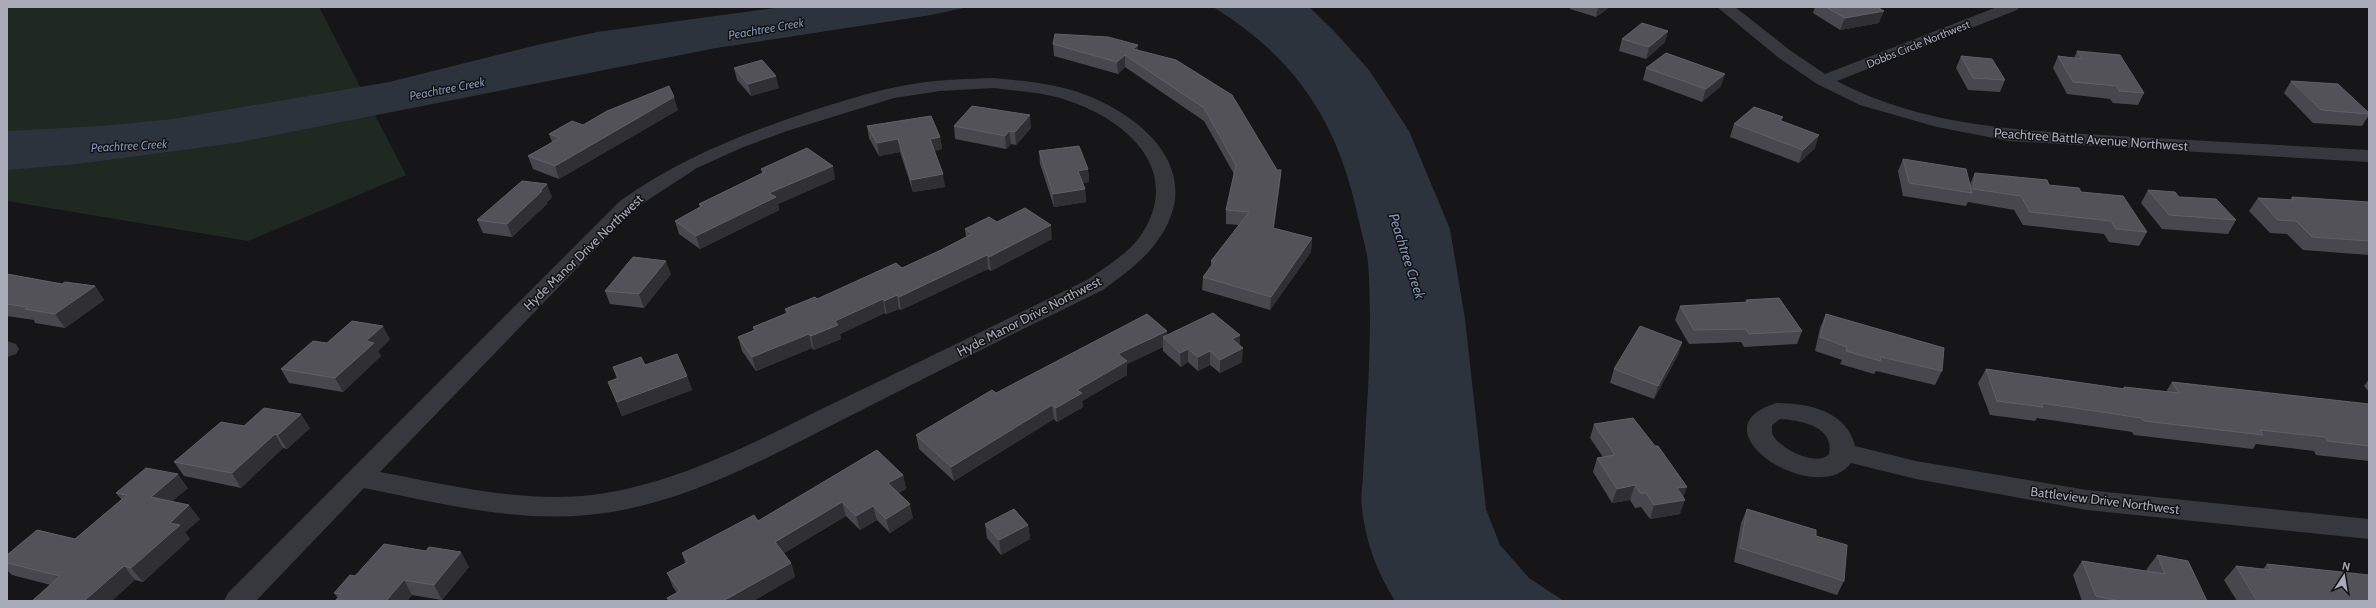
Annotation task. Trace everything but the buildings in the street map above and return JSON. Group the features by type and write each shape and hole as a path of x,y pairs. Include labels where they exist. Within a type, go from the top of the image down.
{"street":[{"name":"Peachtree Battle Avenue Northwest","path":"1725,7 1797,63 1824,80 1860,97 1903,112 1959,127 2009,135 2369,156"},
{"name":"Dobbs Circle Northwest","path":"1824,80 2011,7"},
{"name":"Hyde Manor Drive Northwest","path":"238,601 627,205 673,172 727,145 871,98 908,89 948,84 994,83 1039,88 1079,98 1112,112 1137,129 1154,148 1164,168 1167,191 1161,216 1147,240 1125,263 1095,284 731,464 694,480 660,491 591,505 527,507 490,503 359,478"},
{"name":"Battleview Drive Northwest","path":"1844,452 1916,470 2087,500 2369,529"}],"shaded area":[{"path":"7,7 319,7 406,175 248,241 7,201"}],"water":[{"name":"Peachtree Creek","path":"782,7 968,7 931,15 716,48 235,143 78,164 7,170 7,131 102,126 173,119 389,82 537,45 597,32"},
{"name":"Peachtree Creek","path":"1213,7 1309,7 1334,31 1369,70 1409,131 1450,229 1465,319 1486,509 1500,545 1529,578 1564,601 1395,601 1373,557 1366,534 1361,504 1369,374 1370,294 1367,256 1349,183 1339,151 1325,122 1309,96 1290,71 1268,48 1242,27"}]}
